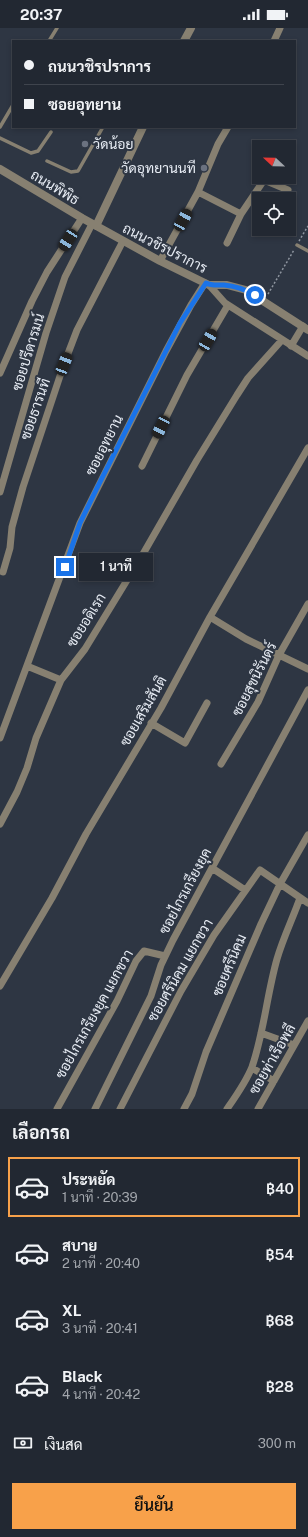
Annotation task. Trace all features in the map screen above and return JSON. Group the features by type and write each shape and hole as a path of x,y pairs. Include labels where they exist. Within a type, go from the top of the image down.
{"street":[{"path":"184,40 190,28"},
{"path":"274,40 280,28"},
{"path":"94,225 143,128"},
{"path":"160,261 198,192 218,144 227,128"},
{"name":"ถนนพิพิธ","path":"0,169 94,225"},
{"path":"227,243 241,214 264,180 288,190"},
{"path":"198,192 241,214"},
{"path":"0,373 32,300 47,272 82,218"},
{"name":"ถนนวชิรปราการ","path":"94,225 160,261 207,284 227,285 246,290 305,328"},
{"name":"ซอยปรีดารมน์","path":"0,492 44,340 65,277 94,225"},
{"name":"ซอยธารนที","path":"3,572 10,548 12,527 23,487 64,364 78,330 123,241"},
{"path":"207,284 228,305 308,356"},
{"name":"ซอยอุทยาน","path":"0,738 26,666 65,567 80,523 180,323 207,284"},
{"path":"142,466 187,375 228,305"},
{"path":"291,346 305,328"},
{"name":"ซอยอดิเรก","path":"0,824 17,792 27,768 36,738 61,680 85,649 143,554 197,460 248,378 282,340"},
{"name":"ซอยเสริมสันติ","path":"0,986 52,898 86,834 161,708 210,617 308,448"},
{"name":"ซอยสุขนิรันดร์","path":"222,764 258,702 279,655 308,604"},
{"path":"210,617 246,639 308,669"},
{"path":"26,666 61,680"},
{"name":"ซอยไกรเกรียงยุค","path":"96,1109 151,996 165,956 308,690"},
{"path":"151,723 185,743 207,704"},
{"name":"ซอยศรีนิคม","path":"184,1109 192,1094 206,1052 233,986 261,924 280,884 308,835"},
{"path":"212,868 245,890"},
{"name":"ซอยศรีนิคม แยกขวา","path":"120,1109 181,991 214,935 245,890 260,870 280,884"},
{"path":"280,884 308,903"},
{"path":"227,1109 240,1090 252,1068 268,994 278,957 300,898"},
{"name":"ซอยไกรเกรียงยุค แยกขวา","path":"57,1109 117,1001 136,962 144,951 165,956"},
{"name":"ซอยท่าเรือพลี","path":"258,1109 308,1021"},
{"path":"261,1032 294,1045"},
{"path":"252,1068 274,1080"}],"lane":[{"path":"51,40 57,28"},
{"path":"0,128 12,107"},
{"path":"47,161 71,172 78,171 102,128"},
{"path":"0,138 31,153 38,152 51,132"},
{"path":"297,245 308,252"}],"path":[{"path":"264,301 308,226"}],"place":[{"name":"วัดน้อย","path":"85,144"},
{"name":"วัดอุทยานนที","path":"204,168"}],"route":[{"path":"65,567 80,523 98,486 180,323 206,283 209,285 227,285 246,290 255,295"}]}
